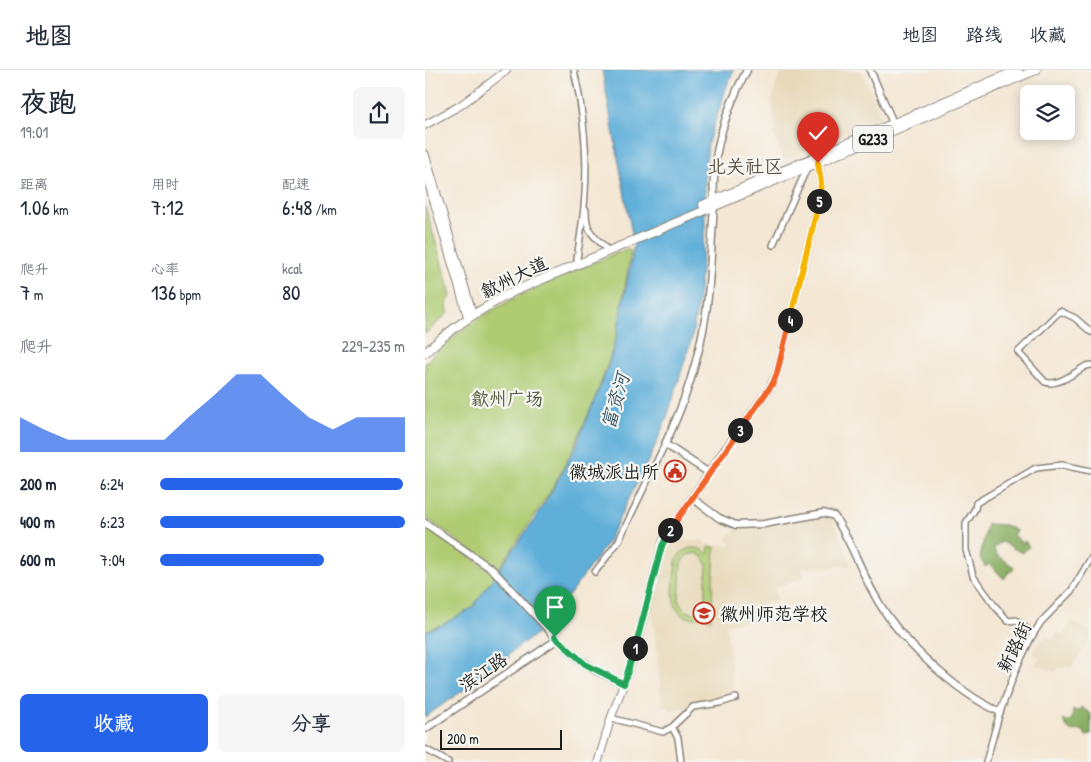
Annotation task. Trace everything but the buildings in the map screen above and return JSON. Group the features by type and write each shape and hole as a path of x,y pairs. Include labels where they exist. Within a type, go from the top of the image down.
{"highway":[{"name":"G233","path":"625,241 1018,70"},
{"name":"G233","path":"711,204 807,168 1036,70"},
{"name":"歙州大道","path":"425,353 470,314 517,290 625,241"},
{"name":"歙州大道","path":"425,346 442,332 515,286 577,258 625,241"}],"main road":[{"path":"425,120 458,101 499,70"},
{"path":"425,125 461,105 507,70"},
{"path":"425,154 470,314"},
{"path":"598,762 611,718 633,658 663,541 769,389 777,373 819,201 821,183 818,163"},
{"path":"425,171 470,314"}],"street":[{"path":"574,70 584,138 585,194 588,227 592,235 605,247"},
{"path":"595,572 619,542 665,444 689,384 704,326 709,288 712,180 716,157 729,111 747,70"},
{"path":"870,70 893,123"},
{"path":"773,245 807,168"},
{"path":"577,258 585,194"},
{"path":"1091,332 1079,320 1060,312 1018,352 1045,382 1049,383 1056,383 1085,366 1091,365"},
{"path":"665,444 709,474"},
{"path":"1033,634 1016,620 1008,621 973,576 966,550 967,520 975,509 976,503 1036,468 1062,465 1091,471"},
{"path":"692,498 719,518 736,525 764,524 823,513 834,516 874,594 900,634 963,690 984,705 1000,712"},
{"path":"425,523 493,570 557,638 585,664 624,684"},
{"name":"新路街","path":"986,762 1000,712 1017,667 1033,634 1071,590 1091,558"},
{"name":"滨江路","path":"425,729 557,638"},
{"path":"611,718 660,732 672,727 693,707 737,698"},
{"path":"672,727 678,738 681,762"},
{"path":"425,749 448,762"}],"shaded area":[{"path":"783,70 861,70 882,118 783,160 773,133 775,129 772,101"},
{"name":"徽州师范学校","path":"832,517 852,566 802,568 804,577 774,588 778,600 758,605 757,620 726,624 734,695 725,701 691,704 687,707 671,710 662,705 653,618 648,608 664,544 683,541 704,541 704,545 732,545 727,539 736,528 773,526 788,521"},
{"path":"1072,621 1091,633 1091,638 1072,667 1058,668 1056,672 1036,665 1040,656 1033,653 1040,639 1043,640 1046,636 1052,640 1057,632 1063,635"}],"green space":[{"path":"425,205 451,295 447,304 448,313 425,334"},
{"name":"歙州广场","path":"626,249 631,251 617,333 594,401 571,453 552,489 498,570 425,517 425,363 469,325 493,310 546,283"},
{"path":"987,524 1005,525 1016,530 1013,535 1022,543 1025,541 1029,547 1022,553 1002,542 995,546 994,550 997,555 1014,567 1004,579 990,564 985,567 980,558"},
{"path":"425,525 495,576 472,608 440,626 425,631"},
{"path":"709,547 715,547 711,619 705,618 705,614 696,618 686,617 680,613 674,600 673,584 676,561 682,552 690,548 699,549 708,554","holes":["697,553 704,558 707,565 705,603 699,611 694,613 686,611 679,601 681,563 687,555"]},
{"path":"1081,707 1091,714 1091,735 1086,736 1083,730 1070,731 1063,721 1072,720 1073,710 1079,711"}],"water":[{"name":"富资河","path":"602,70 734,70 708,143 705,172 705,227 698,302 692,338 667,417 653,451 606,545 570,594 536,635 508,655 509,658 505,661 425,717 425,631 440,626 472,608 534,520 575,448 608,367 617,335 634,245"}],"place":[{"name":"徽城派出所","path":"675,471"},
{"name":"徽州师范学校","path":"704,613"}],"district":[{"name":"北关社区","path":"745,166"}],"route":[{"path":"555,637 585,664 624,684 633,658 663,541 775,378 819,201 821,183 818,163"}]}
